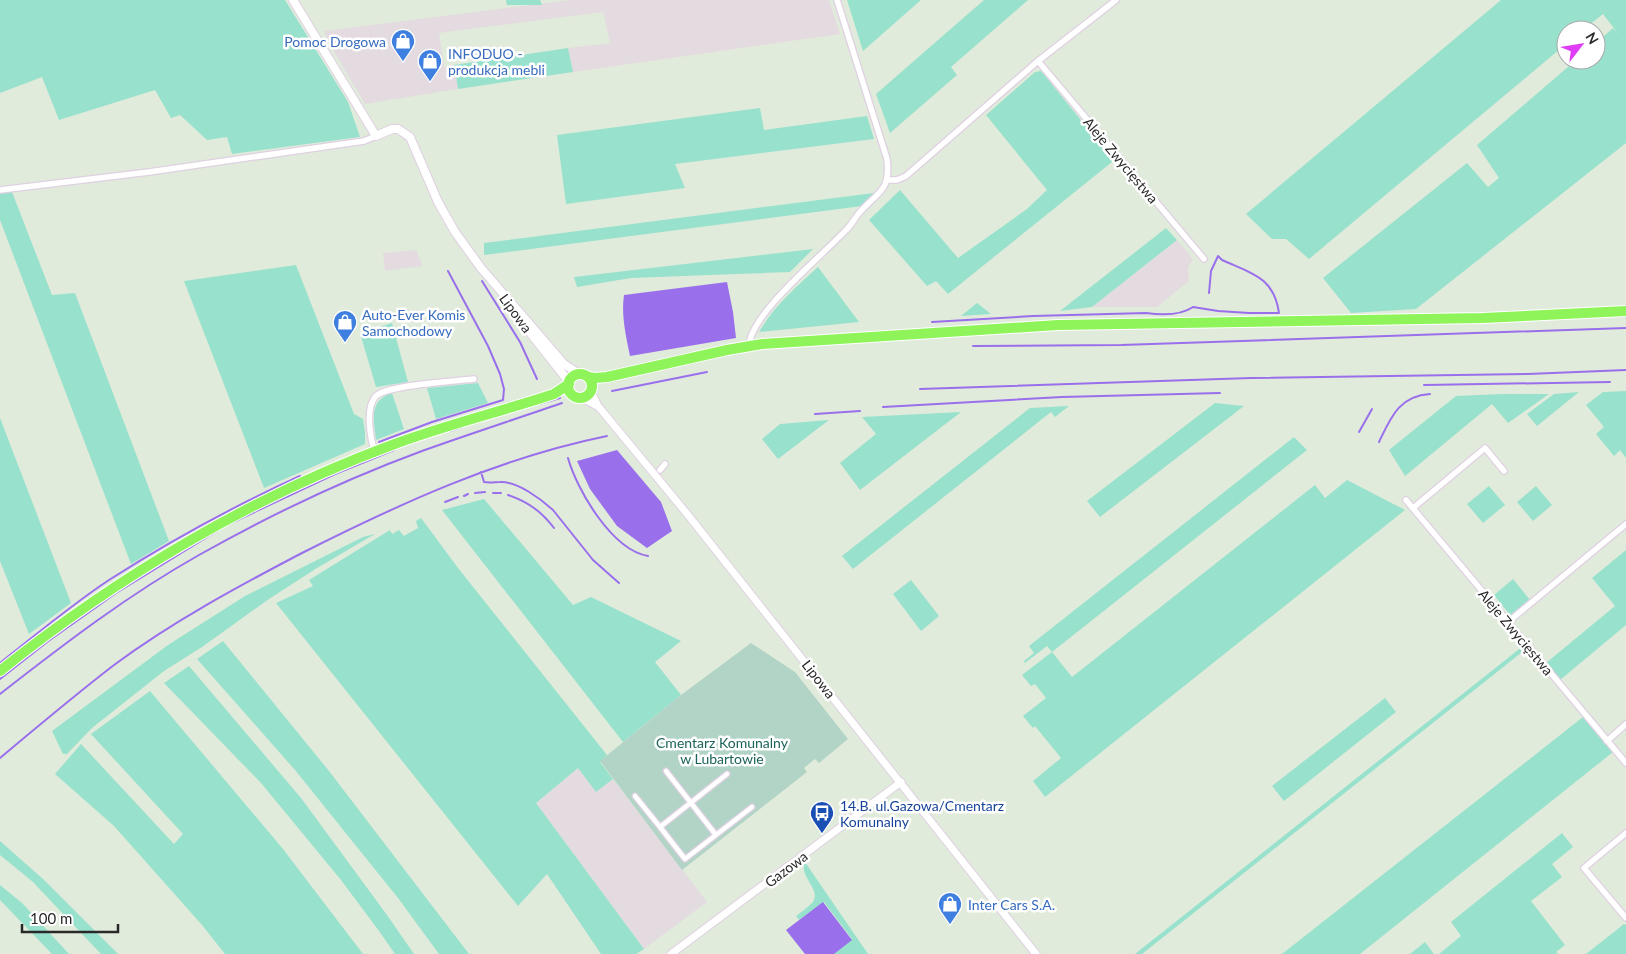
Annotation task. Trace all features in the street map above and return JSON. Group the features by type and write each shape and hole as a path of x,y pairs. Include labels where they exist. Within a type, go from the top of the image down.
{"highway":[{"path":"572,389 573,377 588,382 595,378 762,344 1058,324 1483,318 1626,311"},
{"path":"0,670 128,578 200,535 279,494 328,471 428,432 572,389 587,395 588,382"}],"main road":[{"path":"292,0 376,136 392,129 398,129 410,137 446,216 481,268 498,289"},
{"name":"Lipowa","path":"498,289 564,364 588,382"},
{"name":"Lipowa","path":"498,289 572,389"}],"street":[{"path":"749,346 750,336 767,309 845,232 860,212 879,195 887,180 886,159 837,0"},
{"path":"887,180 897,180 906,176 1038,61 1116,0"},
{"name":"Aleje Zwycięstwa","path":"1038,61 1204,259"},
{"path":"0,190 149,172 364,141 376,136"},
{"path":"375,452 369,415 370,407 376,396 380,393 397,388 474,379"},
{"name":"Lipowa","path":"588,382 598,406 688,515 1036,954"},
{"name":"Lipowa","path":"572,389 598,406"},
{"path":"1413,508 1485,448 1504,471"},
{"path":"660,470 665,464"},
{"name":"Aleje Zwycięstwa","path":"1406,500 1626,763"},
{"path":"1508,622 1626,524"},
{"path":"1607,741 1626,724"},
{"path":"666,771 716,835"},
{"path":"660,827 727,774"},
{"name":"Gazowa","path":"671,954 901,782"},
{"path":"635,796 685,859 752,807"},
{"path":"1626,833 1584,868 1626,918"}],"shaded area":[{"path":"0,0 285,0 348,102 360,137 232,154 227,137 207,140 180,115 171,118 155,90 59,120 42,77 0,93"},
{"path":"506,0 540,0 542,5 507,5"},
{"path":"570,0 829,0 840,34 573,72 568,48 610,43 603,12 439,33 444,67 454,65 458,89 365,104 324,31"},
{"path":"847,0 921,0 863,51"},
{"path":"984,0 1028,0 951,67 957,75 890,133 876,94"},
{"path":"1501,0 1626,0 1626,143 1416,309 1351,313 1323,278 1467,163 1488,187 1499,178 1477,145 1564,70 1606,70 1606,34 1613,28 1620,36 1603,14 1596,20 1556,20 1556,52 1309,259 1286,239 1272,239 1246,214"},
{"path":"568,48 573,72 458,89 454,65"},
{"path":"1041,71 1103,147 1112,162 948,294 936,281 927,286 869,220 900,190 958,258 1027,209 1047,190 986,115 1035,72"},
{"path":"760,108 764,130 867,116 874,139 675,164 685,188 566,204 557,135"},
{"path":"0,192 12,192 52,295 75,293 169,541 131,564 0,220"},
{"path":"874,193 862,206 484,255 484,243"},
{"path":"1166,228 1177,240 1092,307 1060,311"},
{"path":"1177,240 1193,259 1188,268 1189,281 1157,307 1092,307"},
{"path":"813,249 790,272 631,278 577,287 574,277"},
{"path":"416,250 423,266 385,271 383,253"},
{"path":"296,265 354,414 363,419 365,444 264,488 184,281"},
{"path":"818,267 859,322 759,332 778,305"},
{"path":"727,282 736,338 630,356 624,318 624,295"},
{"path":"977,303 991,314 961,316"},
{"path":"392,323 408,382 376,387 360,333"},
{"path":"478,383 488,403 436,419 427,388"},
{"path":"1626,391 1626,458 1620,450 1614,456 1596,434 1604,427 1586,405 1603,392"},
{"path":"1579,392 1537,426 1527,414 1554,394"},
{"path":"392,393 404,429 376,440 374,412 376,406 384,396"},
{"path":"1549,394 1508,423 1492,404 1405,476 1389,450 1456,396"},
{"path":"1215,403 1244,406 1100,517 1087,501"},
{"path":"1069,406 1055,417 1051,412 853,569 842,556 1030,408"},
{"path":"961,412 860,490 840,463 876,434 862,417"},
{"path":"0,418 71,603 29,634 0,561"},
{"path":"829,420 778,459 762,439 780,424"},
{"path":"1294,437 1307,450 1052,652 1047,646 1025,663 1024,661 1034,653 1029,646"},
{"path":"617,450 661,502 672,531 647,548 617,526 590,489 577,461"},
{"path":"1347,480 1405,510 1045,797 1033,781 1061,758 1035,726 1033,728 1023,716 1046,698 1035,684 1031,686 1022,675 1052,652 1072,677 1315,485 1325,498"},
{"path":"1489,486 1505,505 1483,523 1467,504"},
{"path":"1536,486 1552,505 1533,521 1517,502"},
{"path":"484,499 573,605 591,597 681,641 655,662 681,695 623,742 442,510"},
{"path":"421,518 458,568 607,755 600,762 613,779 596,792 578,768 536,803 644,949 636,954 601,954 547,874 518,906 276,603 313,586 309,580 390,530 392,534 399,530 404,536 418,528 416,521"},
{"path":"375,534 269,599 202,647 164,671 92,728 67,754 63,754 52,731 168,645 245,596 363,537"},
{"path":"1626,550 1626,625 1560,680 1546,663 1615,606 1592,578"},
{"path":"1513,579 1530,600 1511,616 1494,595"},
{"path":"911,580 939,616 921,631 893,594"},
{"path":"223,641 329,771 469,954 439,954 398,898 295,770 197,659"},
{"path":"1523,646 1526,649 1142,954 1135,954"},
{"path":"189,666 301,798 414,954 395,954 341,880 261,783 164,683"},
{"path":"150,691 283,849 363,954 225,954 202,925 114,826 55,774 81,744 174,844 183,834 91,734"},
{"path":"1385,698 1396,712 1284,801 1272,786"},
{"path":"1583,717 1613,752 1360,954 1282,954"},
{"path":"578,768 596,791 613,779 707,902 644,949 536,803"},
{"path":"1562,833 1573,847 1552,864 1562,877 1531,901 1565,945 1556,952 1558,954 1439,954 1461,936 1451,922"},
{"path":"0,841 43,879 118,954 101,954 33,882 0,855"},
{"path":"805,862 868,954 834,954 852,939 824,902 799,920 796,916 812,903 815,898 813,888 805,873"},
{"path":"0,885 22,903 69,954 52,954 0,900"},
{"path":"823,902 852,940 834,954 805,954 786,930"},
{"path":"1624,924 1626,925 1626,954 1586,954"},
{"path":"1425,942 1434,954 1410,954"}],"green space":[{"name":"Cmentarz Komunalny w Lubartowie","path":"751,643 795,672 848,739 819,763 815,759 804,768 807,772 682,870 600,761 681,695"}],"waterway":[{"path":"932,322 1033,316 1170,314 1182,312 1193,307 1218,311 1279,313 1272,291 1260,278 1222,260 1218,256 1211,271 1209,293"},
{"path":"379,442 432,422 503,400 504,389 500,374 488,346 448,271"},
{"path":"482,281 520,342 537,379"},
{"path":"973,346 1121,345 1626,328"},
{"path":"920,389 1251,378 1528,374 1626,370"},
{"path":"612,391 707,372"},
{"path":"1424,385 1610,382"},
{"path":"883,407 1062,397 1220,393"},
{"path":"1379,442 1392,416 1403,403 1419,396 1430,394"},
{"path":"539,404 560,398"},
{"path":"0,694 122,603 173,570 253,526 309,498 394,462 562,403"},
{"path":"1359,432 1372,409"},
{"path":"815,414 860,411"},
{"path":"450,431 462,427"},
{"path":"0,758 136,649 205,606 278,566 375,517 450,484 527,457 607,436"},
{"path":"227,525 335,474 394,450"},
{"path":"568,458 579,486 609,531 622,543 648,556"},
{"path":"481,472 484,482 507,482 514,484 535,496 553,510 593,560 619,583"},
{"path":"0,663 109,580 179,538 275,487 300,476"},
{"path":"475,493 485,492"},
{"path":"493,493 501,493"},
{"path":"464,496 468,494"},
{"path":"508,495 534,508 554,528"},
{"path":"445,502 458,497"},
{"path":"0,679 47,642 116,593 217,531"}],"place":[{"name":"Pomoc Drogowa","path":"403,62"},
{"name":"INFODUO - produkcja mebli","path":"430,82"},
{"name":"Auto-Ever Komis Samochodowy","path":"345,343"},
{"name":"14.B. ul.Gazowa/Cmentarz Komunalny","path":"822,834"},
{"name":"Inter Cars S.A.","path":"950,925"}]}
